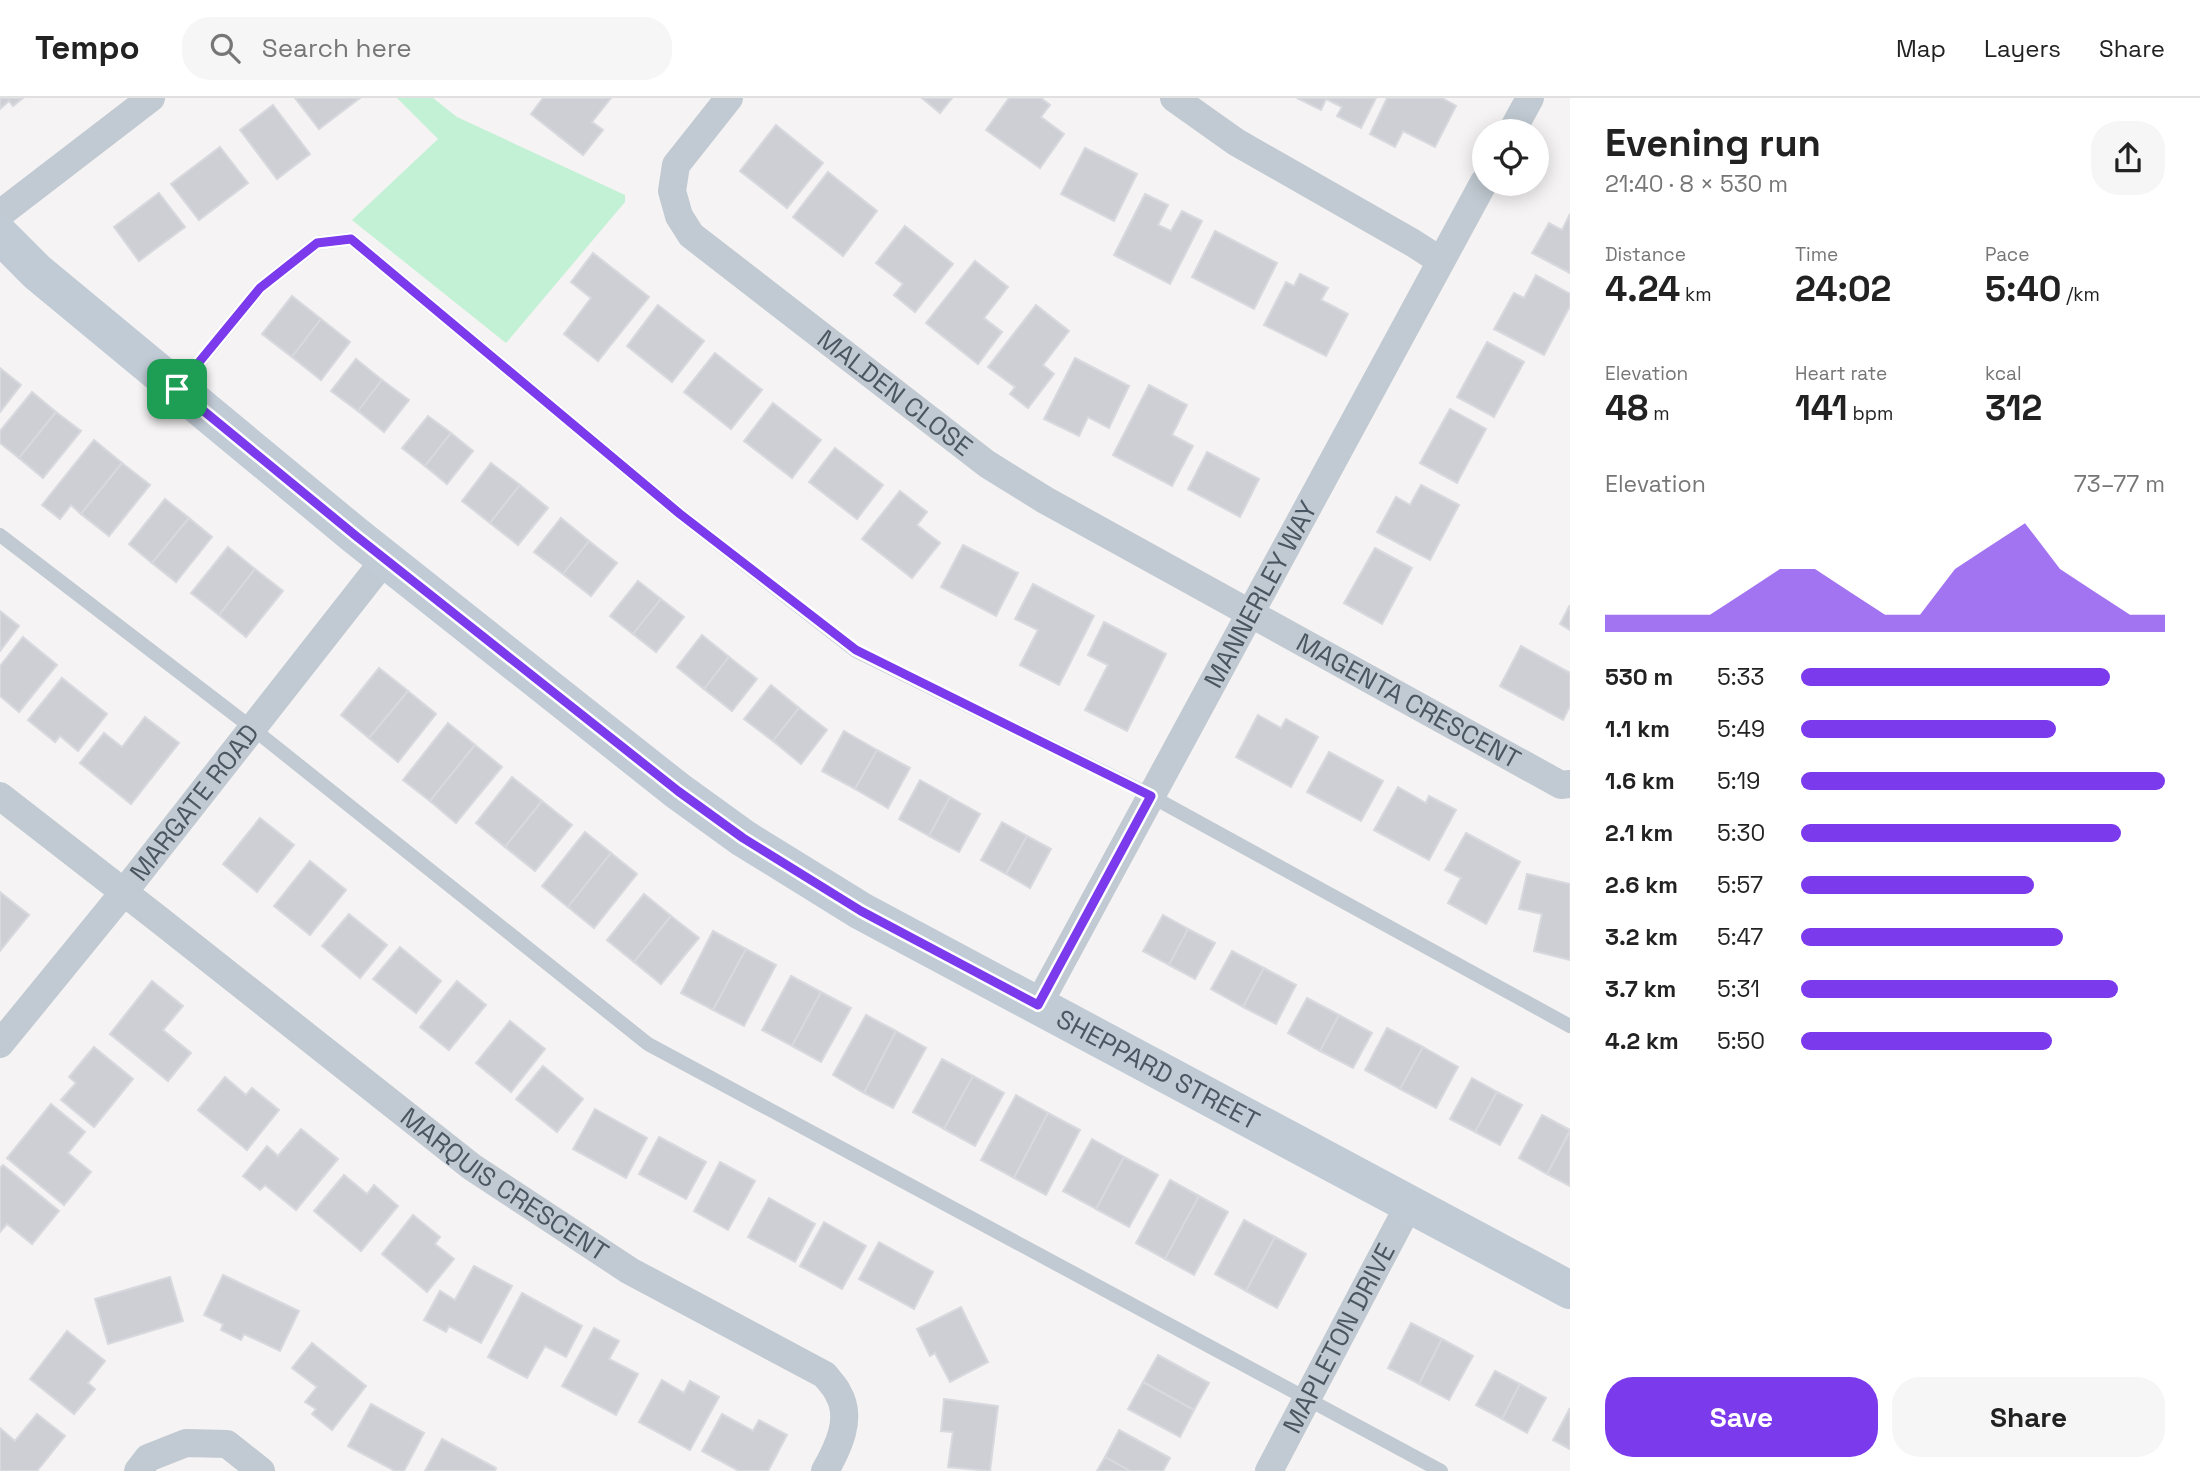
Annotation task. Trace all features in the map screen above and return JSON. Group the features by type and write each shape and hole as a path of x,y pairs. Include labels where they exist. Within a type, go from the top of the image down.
{"street":[{"path":"0,214 151,98"},
{"name":"MALDEN CLOSE","path":"729,98 676,165 672,191 679,216 691,234 987,464 1045,500 1250,613"},
{"path":"1174,98 1236,142 1441,261"},
{"path":"1519,119 1530,98"},
{"name":"MANNERLEY WAY","path":"1038,1005 1476,196"},
{"name":"SHEPPARD STREET","path":"0,235 37,272 356,536 678,791 743,838 861,911 1570,1290"},
{"name":"MARGATE ROAD","path":"0,1044 124,892 386,558"},
{"name":"MAGENTA CRESCENT","path":"1250,613 1560,785 1570,784"},
{"name":"MARQUIS CRESCENT","path":"0,796 472,1167 630,1271 825,1375 839,1394 844,1411 843,1432 825,1471"},
{"name":"MAPLETON DRIVE","path":"1269,1471 1410,1203"},
{"path":"138,1471 148,1458 186,1443 227,1444 261,1471"}],"lane":[{"path":"177,389 260,288 317,243 351,239 680,514 856,650 1151,796 1570,1026"},
{"path":"0,535 252,728 648,1044 1441,1471"}],"green space":[{"path":"397,98 433,98 457,117 625,195 625,202 506,343 352,220 438,139"}],"building":[{"path":"0,98 23,98 13,106 9,101 0,109"},
{"path":"295,98 360,98 319,129"},
{"path":"543,98 611,98 592,122 603,130 583,155 531,114"},
{"path":"922,98 952,98 940,113"},
{"path":"1009,98 1041,98 1050,105 1041,117 1064,134 1040,168 986,130"},
{"path":"1297,98 1376,98 1361,128 1337,116 1342,107 1326,99 1321,110"},
{"path":"1387,98 1442,98 1456,106 1435,147 1403,131 1395,147 1370,134"},
{"path":"273,105 310,154 277,179 240,130"},
{"path":"776,125 823,163 787,208 740,171"},
{"path":"220,147 248,183 199,220 171,184"},
{"path":"1085,148 1137,174 1114,221 1061,194"},
{"path":"828,172 877,211 843,256 793,217"},
{"path":"159,193 185,227 139,261 114,227"},
{"path":"1145,194 1168,205 1158,225 1171,231 1182,211 1202,221 1170,284 1114,255"},
{"path":"1570,214 1570,273 1532,253 1549,223 1562,230"},
{"path":"905,226 953,264 915,312 894,295 903,284 876,263"},
{"path":"1215,231 1277,263 1254,309 1192,277"},
{"path":"593,253 649,297 598,361 564,334 591,298 571,282"},
{"path":"975,261 1008,287 984,318 1002,332 978,364 926,323"},
{"path":"1300,274 1328,288 1321,300 1348,314 1326,356 1264,325 1286,282 1294,286"},
{"path":"1536,275 1570,294 1570,306 1544,355 1494,329 1514,293 1524,298"},
{"path":"292,296 321,319 292,357 262,334"},
{"path":"658,305 704,341 672,382 627,346"},
{"path":"1036,305 1069,331 1043,365 1054,374 1028,408 1010,394 1015,387 988,367"},
{"path":"321,319 350,342 321,380 292,357"},
{"path":"1487,342 1524,362 1494,417 1457,397"},
{"path":"715,353 762,390 731,429 684,392"},
{"path":"1075,358 1129,386 1109,428 1088,417 1079,436 1044,419"},
{"path":"356,359 382,380 358,411 331,391"},
{"path":"0,368 21,385 0,412"},
{"path":"382,380 409,400 384,432 358,411"},
{"path":"1149,385 1187,405 1172,435 1193,446 1172,486 1113,455"},
{"path":"32,392 56,412 19,458 0,443 0,431"},
{"path":"773,403 821,440 792,478 744,441"},
{"path":"1450,409 1486,429 1457,483 1420,463"},
{"path":"56,412 81,431 43,478 19,458"},
{"path":"428,416 451,433 425,466 402,448"},
{"path":"451,433 473,451 447,484 425,466"},
{"path":"94,440 122,463 81,514 71,505 60,519 42,505"},
{"path":"835,448 883,485 857,519 809,482"},
{"path":"1207,452 1259,479 1240,517 1188,489"},
{"path":"122,463 150,485 109,536 81,514"},
{"path":"491,463 520,485 490,523 462,501"},
{"path":"520,485 548,508 518,545 490,523"},
{"path":"1421,485 1459,505 1430,560 1377,532 1396,497 1410,505"},
{"path":"900,491 927,512 917,525 940,543 912,578 862,539"},
{"path":"165,499 189,518 152,563 129,544"},
{"path":"189,518 212,537 176,582 152,563"},
{"path":"561,518 589,541 563,574 534,552"},
{"path":"589,541 617,563 591,596 563,574"},
{"path":"963,545 1018,573 996,616 941,587"},
{"path":"228,547 255,569 219,615 191,593"},
{"path":"1375,548 1412,568 1382,624 1344,603"},
{"path":"255,569 283,591 246,637 219,615"},
{"path":"638,581 661,599 633,634 610,616"},
{"path":"1033,584 1094,616 1059,685 1020,665 1038,630 1015,619"},
{"path":"661,599 684,617 656,652 633,634"},
{"path":"1570,605 1570,630 1560,624"},
{"path":"0,611 19,626 0,651"},
{"path":"1104,622 1166,654 1127,731 1085,710 1108,665 1088,655"},
{"path":"702,635 729,657 704,689 677,667"},
{"path":"23,637 57,665 19,712 0,696 0,666"},
{"path":"1521,646 1570,673 1570,706 1563,720 1500,686"},
{"path":"729,657 757,679 732,711 704,689"},
{"path":"379,668 408,691 369,738 341,715"},
{"path":"62,678 107,714 78,751 60,736 55,742 28,720"},
{"path":"771,685 799,708 773,741 744,719"},
{"path":"408,691 436,714 398,762 369,738"},
{"path":"799,708 827,730 801,764 773,741"},
{"path":"1258,715 1281,728 1286,719 1318,737 1291,787 1236,757"},
{"path":"145,717 179,743 131,804 80,763 104,733 122,747"},
{"path":"448,723 475,745 430,801 403,780"},
{"path":"844,731 877,750 855,789 822,771"},
{"path":"475,745 502,767 456,823 430,801"},
{"path":"877,750 910,768 888,808 855,789"},
{"path":"1329,752 1383,781 1361,821 1307,792"},
{"path":"512,777 542,801 505,847 476,823"},
{"path":"920,780 950,797 929,836 899,819"},
{"path":"1398,787 1426,803 1429,796 1456,810 1429,860 1374,830"},
{"path":"950,797 980,814 959,852 929,836"},
{"path":"542,801 572,825 535,871 505,847"},
{"path":"260,818 294,845 257,892 223,864"},
{"path":"1002,822 1027,836 1006,874 981,860"},
{"path":"585,832 611,853 568,907 542,886"},
{"path":"1466,833 1520,862 1486,924 1448,903 1461,878 1445,870"},
{"path":"1027,836 1051,849 1030,888 1006,874"},
{"path":"611,853 637,874 594,928 568,907"},
{"path":"310,861 346,890 310,935 274,906"},
{"path":"1527,874 1570,884 1570,960 1534,951 1542,914 1519,909"},
{"path":"0,892 29,915 0,951"},
{"path":"644,894 671,916 634,962 607,940"},
{"path":"349,914 387,945 360,978 322,946"},
{"path":"1163,915 1188,929 1169,965 1143,951"},
{"path":"671,916 699,938 661,984 634,962"},
{"path":"1188,929 1215,943 1195,979 1169,965"},
{"path":"713,931 746,949 713,1010 681,993"},
{"path":"400,947 441,981 416,1013 373,979"},
{"path":"746,949 776,965 744,1026 713,1010"},
{"path":"1232,951 1264,968 1243,1007 1211,989"},
{"path":"1264,968 1296,985 1276,1024 1243,1007"},
{"path":"791,976 821,992 792,1046 762,1030"},
{"path":"152,981 183,1006 163,1030 191,1053 168,1081 110,1034"},
{"path":"457,981 486,1005 449,1050 420,1027"},
{"path":"821,992 851,1008 821,1062 792,1046"},
{"path":"1307,998 1339,1015 1320,1051 1288,1033"},
{"path":"866,1015 896,1031 864,1093 833,1075"},
{"path":"1339,1015 1372,1033 1353,1068 1320,1051"},
{"path":"510,1021 545,1049 511,1092 476,1063"},
{"path":"1387,1028 1423,1047 1400,1089 1365,1070"},
{"path":"896,1031 926,1048 893,1108 864,1093"},
{"path":"94,1047 133,1079 94,1127 61,1100 76,1083 69,1077"},
{"path":"1423,1047 1458,1067 1436,1108 1400,1089"},
{"path":"942,1059 973,1076 944,1129 913,1112"},
{"path":"543,1066 583,1099 557,1132 516,1099"},
{"path":"973,1076 1004,1093 975,1146 944,1129"},
{"path":"225,1077 246,1095 252,1088 279,1110 247,1150 198,1110"},
{"path":"1472,1078 1497,1092 1475,1132 1450,1119"},
{"path":"1497,1092 1522,1105 1500,1145 1475,1132"},
{"path":"1016,1095 1048,1113 1014,1178 981,1160"},
{"path":"51,1104 85,1132 68,1153 91,1172 64,1205 7,1158"},
{"path":"595,1109 647,1138 626,1178 573,1149"},
{"path":"1048,1113 1080,1130 1046,1195 1014,1178"},
{"path":"1542,1115 1570,1130 1547,1174 1519,1158"},
{"path":"301,1129 338,1159 296,1210 265,1185 260,1190 243,1176 267,1146 278,1156"},
{"path":"1570,1132 1570,1186 1547,1174"},
{"path":"659,1137 706,1162 686,1199 639,1174"},
{"path":"1092,1139 1124,1157 1096,1209 1063,1191"},
{"path":"1124,1157 1158,1175 1129,1227 1096,1209"},
{"path":"720,1162 755,1181 728,1230 694,1211"},
{"path":"3,1165 59,1211 32,1244 7,1224 0,1232 0,1168"},
{"path":"344,1175 367,1194 374,1185 398,1206 361,1251 314,1211"},
{"path":"1170,1180 1199,1196 1165,1259 1136,1243"},
{"path":"1199,1196 1228,1212 1194,1275 1165,1259"},
{"path":"769,1198 815,1224 795,1262 748,1237"},
{"path":"413,1215 440,1237 435,1244 454,1259 427,1292 382,1254"},
{"path":"1244,1220 1275,1237 1246,1291 1215,1274"},
{"path":"824,1222 866,1246 842,1289 800,1266"},
{"path":"1275,1237 1306,1254 1277,1308 1246,1291"},
{"path":"879,1242 933,1272 914,1309 859,1279"},
{"path":"474,1266 512,1286 481,1343 449,1326 446,1332 424,1320 440,1291 455,1300"},
{"path":"223,1275 299,1311 280,1351 244,1334 241,1340 221,1330 223,1324 204,1315"},
{"path":"170,1277 183,1321 108,1344 95,1299"},
{"path":"522,1293 582,1326 566,1357 545,1346 527,1378 488,1357"},
{"path":"961,1307 988,1362 950,1382 935,1353 930,1356 917,1329"},
{"path":"1411,1323 1442,1339 1419,1384 1388,1368"},
{"path":"594,1328 619,1341 609,1359 638,1374 616,1415 562,1386"},
{"path":"67,1331 105,1361 88,1383 95,1389 74,1414 30,1379"},
{"path":"1442,1339 1473,1356 1449,1400 1419,1384"},
{"path":"312,1343 366,1386 332,1430 312,1414 316,1409 305,1402 317,1387 292,1368"},
{"path":"1158,1355 1209,1383 1194,1410 1143,1382"},
{"path":"1495,1371 1520,1384 1502,1419 1476,1405"},
{"path":"662,1380 684,1393 690,1381 719,1397 690,1450 639,1422"},
{"path":"1143,1382 1194,1410 1180,1437 1128,1409"},
{"path":"1520,1384 1546,1398 1527,1433 1502,1419"},
{"path":"944,1399 998,1406 990,1471 948,1467 953,1432 941,1431"},
{"path":"371,1404 424,1433 404,1471 395,1471 348,1446"},
{"path":"1570,1408 1570,1449 1553,1440"},
{"path":"37,1414 65,1436 37,1471 0,1471 0,1428 15,1441"},
{"path":"722,1414 753,1431 759,1420 787,1435 768,1471 739,1471 702,1451"},
{"path":"1119,1430 1170,1458 1163,1471 1130,1471 1105,1457"},
{"path":"442,1439 496,1468 495,1471 425,1471"},
{"path":"1105,1457 1130,1471 1097,1471"}],"route":[{"path":"351,239 680,514 856,650 1151,796 1038,1005 861,911 743,838 678,791 356,536 177,389 260,288 317,243 351,239"}]}
